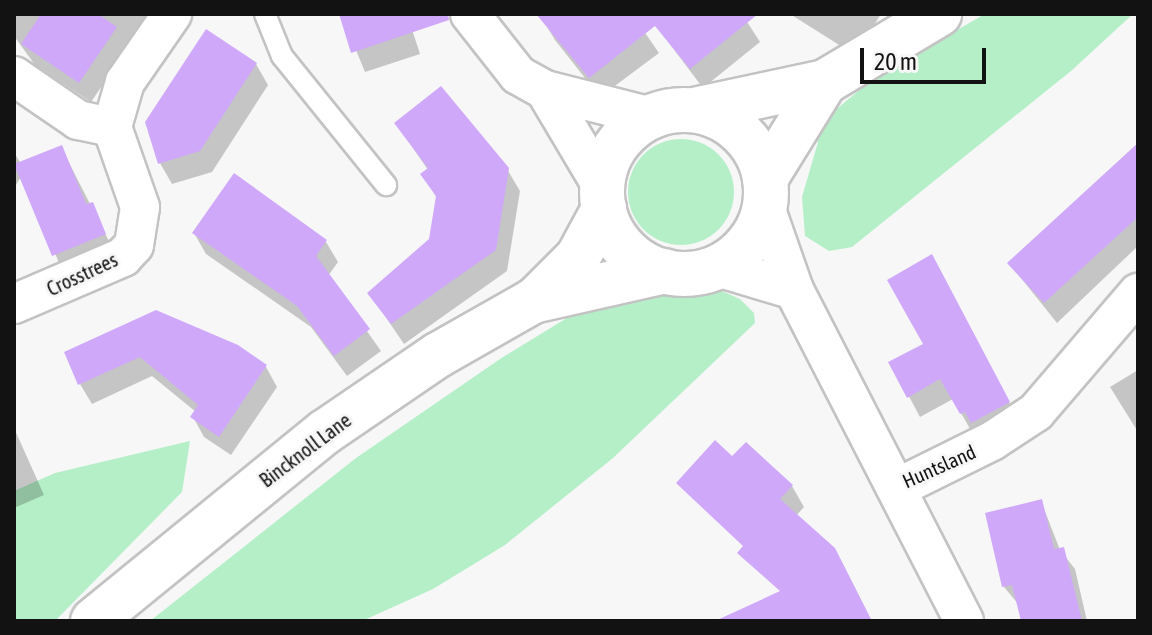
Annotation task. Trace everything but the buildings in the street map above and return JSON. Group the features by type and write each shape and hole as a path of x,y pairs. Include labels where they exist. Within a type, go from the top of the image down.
{"street":[{"path":"14,76 78,120 112,127 125,82 172,14"},
{"path":"470,14 497,55 545,90 603,197 625,249 665,271 691,273 717,267 748,242 765,193 825,82"},
{"path":"603,197 614,150 630,130 673,114 825,82 939,14"},
{"path":"545,90 673,114 720,118 741,133 757,154 765,193"},
{"name":"Crosstrees","path":"14,304 123,257 134,245 140,207 112,127"},
{"name":"Huntsland","path":"765,193 794,290 897,488 992,441 1036,412 1138,293"},
{"name":"Bincknoll Lane","path":"93,621 325,432 438,355 533,301 578,257 603,197"},
{"path":"717,267 794,290"},
{"name":"Bincknoll Lane","path":"533,301 665,271"},
{"path":"897,488 964,621"}],"lane":[{"path":"265,14 282,56 386,185"}],"green space":[{"path":"985,14 1133,14 1071,71 852,247 829,251 805,236 802,197 818,142 809,132 875,77"},
{"path":"681,139 701,143 718,155 730,172 734,192 730,212 718,229 701,241 681,245 661,241 644,229 632,212 628,192 632,172 644,155 661,143"},
{"path":"671,283 717,289 740,299 754,313 755,323 613,458 505,545 433,589 362,621 150,621 356,458 500,359 575,313"},
{"path":"190,441 182,492 55,621 14,621 14,491 55,473"}]}
